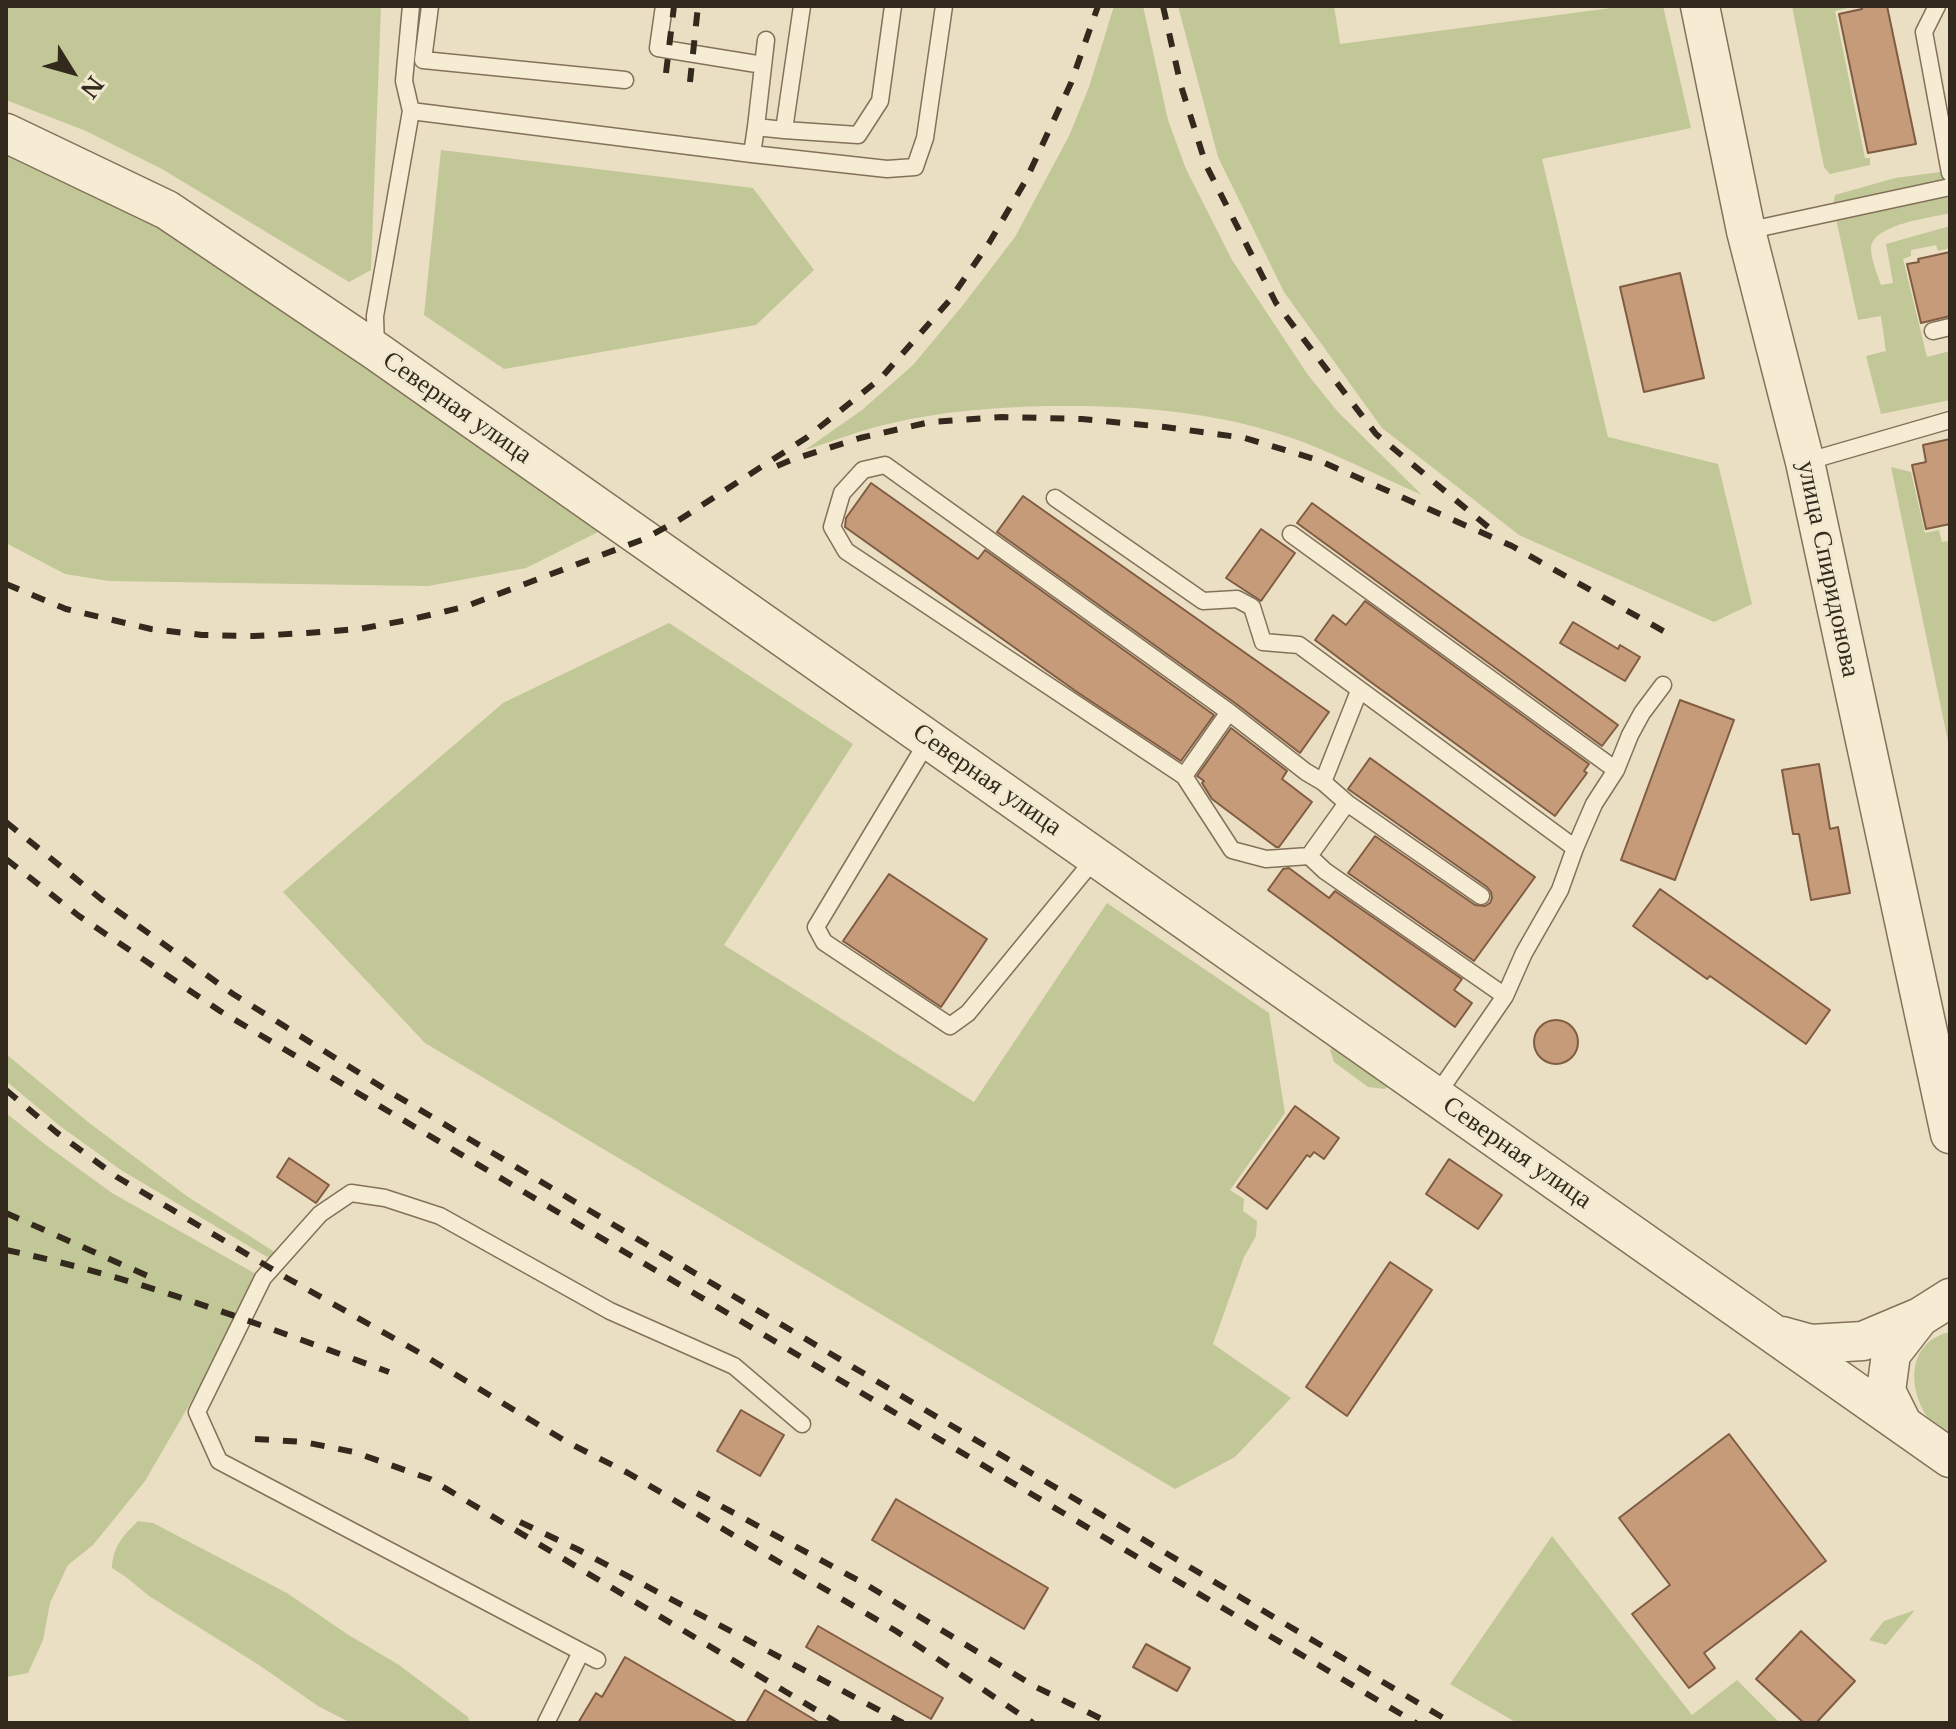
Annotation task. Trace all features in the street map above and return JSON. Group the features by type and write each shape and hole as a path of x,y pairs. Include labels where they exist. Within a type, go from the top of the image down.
{"street":[{"name":"улица Спиридонова","path":"1700,6 1746,231 1805,462 1950,1134"},
{"name":"Северная улица","path":"6,133 167,210 376,351 1950,1458"},
{"path":"1903,1425 1886,1391 1891,1354 1935,1308 1950,1287"},
{"path":"1772,1332 1811,1344 1863,1341 1935,1308"}],"lane":[{"path":"376,351 375,316 411,111 404,81 411,6"},
{"path":"430,6 423,60 625,80"},
{"path":"664,6 658,48 763,65"},
{"path":"784,130 802,6"},
{"path":"756,127 858,135 880,101 893,6"},
{"path":"411,111 752,154 887,169 915,167 925,138 944,6"},
{"path":"1937,6 1924,32 1950,173"},
{"path":"752,154 766,40"},
{"path":"1746,231 1950,187"},
{"path":"1933,331 1950,327"},
{"path":"1805,462 1950,420"},
{"path":"1481,896 1347,803 1229,712 885,465 863,470 842,493 832,527 846,551 1184,776 1232,850 1266,859 1309,856 1325,871 1505,996"},
{"path":"1055,498 1203,601 1237,599 1252,607 1263,642 1299,645 1575,848"},
{"path":"1291,534 1616,770"},
{"path":"1436,1096 1505,996 1524,953 1560,890 1594,804 1616,770 1642,713 1663,685"},
{"path":"1323,782 1359,691"},
{"path":"1184,776 1229,712"},
{"path":"929,739 816,927 824,942 950,1026 968,1013 1096,857"},
{"path":"1309,856 1347,803"},
{"path":"597,1660 219,1461 197,1412 263,1278 320,1214 351,1193 385,1198 440,1216 610,1311 734,1366 802,1424"},
{"path":"546,1723 581,1652"}],"green space":[{"path":"6,6 381,6 371,270 349,282 162,169 86,131 6,100"},
{"path":"1114,6 1143,6 1168,120 1186,169 1232,260 1308,375 1338,412 1422,495 1283,435 1225,420 1138,408 1049,406 951,413 881,426 805,450 862,410 913,365 1015,237 1069,136 1089,87"},
{"path":"1178,6 1334,6 1340,44 1626,6 1663,6 1691,128 1542,159 1608,437 1718,464 1752,604 1714,622 1519,535 1382,428 1284,292 1218,157"},
{"path":"1792,6 1856,6 1835,11 1865,158 1870,158 1870,165 1830,174 1824,167"},
{"path":"441,150 753,188 814,270 756,325 504,369 424,315"},
{"path":"6,153 173,232 610,526 526,568 428,586 109,581 65,574 6,543"},
{"path":"1948,171 1950,213 1892,228 1881,233 1871,248 1881,285 1893,283 1886,244 1950,226 1950,248 1938,251 1936,245 1911,250 1911,256 1903,259 1927,357 1950,351 1950,400 1881,414 1866,356 1886,351 1881,316 1858,320 1833,205 1835,195 1895,178"},
{"path":"1891,467 1911,472 1925,533 1939,530 1942,542 1950,541 1950,751"},
{"path":"669,623 853,744 724,945 974,1102 1107,903 1269,1013 1285,1113 1230,1190 1244,1199 1243,1211 1257,1221 1256,1236 1244,1257 1213,1344 1291,1398 1235,1457 1175,1489 425,1043 283,892 503,703"},
{"path":"1338,1042 1393,1080 1385,1089 1368,1087 1334,1062 1330,1050"},
{"path":"6,1054 88,1122 188,1197 289,1261 284,1267 121,1170 60,1126 6,1081"},
{"path":"6,1113 112,1193 263,1278 145,1481 93,1545 68,1565 50,1603 43,1640 28,1673 7,1677"},
{"path":"1950,1332 1950,1436 1926,1415 1914,1377 1919,1354 1926,1344"},
{"path":"138,1521 153,1523 287,1593 399,1665 468,1717 469,1722 351,1723 318,1706 149,1596 112,1568 114,1553 120,1542"},
{"path":"1552,1536 1692,1715 1737,1680 1780,1723 1517,1723 1450,1684"},
{"path":"1915,1610 1886,1645 1869,1640 1884,1621"}],"building":[{"path":"1862,6 1887,6 1916,144 1868,153 1839,14 1862,9"},
{"path":"1950,252 1950,316 1921,323 1907,264"},
{"path":"1680,273 1704,378 1644,392 1620,287"},
{"path":"1950,439 1950,524 1926,529 1912,465 1926,462 1923,445"},
{"path":"871,483 978,559 985,550 1214,715 1181,761 1077,692 845,527 846,518"},
{"path":"1023,496 1329,712 1300,753 997,532"},
{"path":"1312,503 1618,725 1602,746 1297,523"},
{"path":"1261,529 1295,553 1261,601 1226,578"},
{"path":"1365,601 1589,764 1584,771 1587,773 1555,816 1315,640 1333,615 1346,625"},
{"path":"1573,622 1618,649 1620,645 1640,657 1625,681 1560,643"},
{"path":"1680,700 1734,720 1675,880 1621,860"},
{"path":"1231,728 1287,771 1282,779 1312,802 1279,847 1212,799 1202,783 1204,781 1197,776"},
{"path":"1370,758 1535,877 1474,961 1348,873 1375,836 1475,905 1485,906 1492,898 1487,887 1348,789"},
{"path":"1819,764 1830,829 1838,827 1850,893 1811,900 1799,834 1793,834 1782,770"},
{"path":"1289,868 1329,898 1335,891 1462,979 1454,990 1472,1003 1455,1027 1268,890 1283,869"},
{"path":"889,874 987,939 941,1007 843,941"},
{"path":"1660,889 1830,1010 1806,1044 1633,926"},
{"path":"1556,1020 1572,1026 1578,1042 1572,1058 1556,1064 1540,1058 1534,1042 1540,1026"},
{"path":"1295,1106 1339,1138 1324,1159 1314,1152 1310,1157 1307,1155 1267,1209 1237,1187"},
{"path":"289,1158 329,1185 316,1203 277,1177"},
{"path":"1449,1159 1502,1195 1478,1229 1426,1194"},
{"path":"1390,1262 1432,1290 1347,1416 1306,1387"},
{"path":"741,1410 784,1435 760,1476 717,1451"},
{"path":"1729,1434 1826,1561 1704,1653 1715,1668 1689,1688 1632,1614 1670,1585 1619,1518"},
{"path":"896,1499 1048,1588 1024,1629 872,1540"},
{"path":"818,1626 943,1698 931,1719 806,1647"},
{"path":"1801,1631 1855,1681 1816,1723 1804,1723 1756,1679"},
{"path":"1146,1644 1190,1668 1177,1691 1133,1667"},
{"path":"625,1657 738,1723 578,1723 596,1693 602,1697"},
{"path":"765,1690 820,1723 746,1723"}],"railway":[{"path":"666,73 674,6"},
{"path":"690,82 698,6"},
{"path":"6,584 66,609 151,629 202,635 307,633 359,629 464,607 644,539 806,438 881,378 949,301 989,243 1026,180 1071,83 1098,6"},
{"path":"1163,6 1181,86 1206,165 1276,303 1376,434 1493,531"},
{"path":"777,466 860,438 930,422 1002,417 1082,419 1245,438 1318,460 1512,546 1674,637"},
{"path":"6,822 101,899 233,994 385,1089 1452,1723"},
{"path":"6,859 79,916 220,1011 1416,1723"},
{"path":"6,1090 117,1177 896,1631 1033,1723"},
{"path":"6,1213 159,1281"},
{"path":"6,1250 152,1288 389,1372"},
{"path":"255,1439 304,1442 354,1452 430,1479 838,1723"},
{"path":"697,1493 865,1584 1036,1687 1110,1723"},
{"path":"520,1522 577,1549 903,1723"}]}
